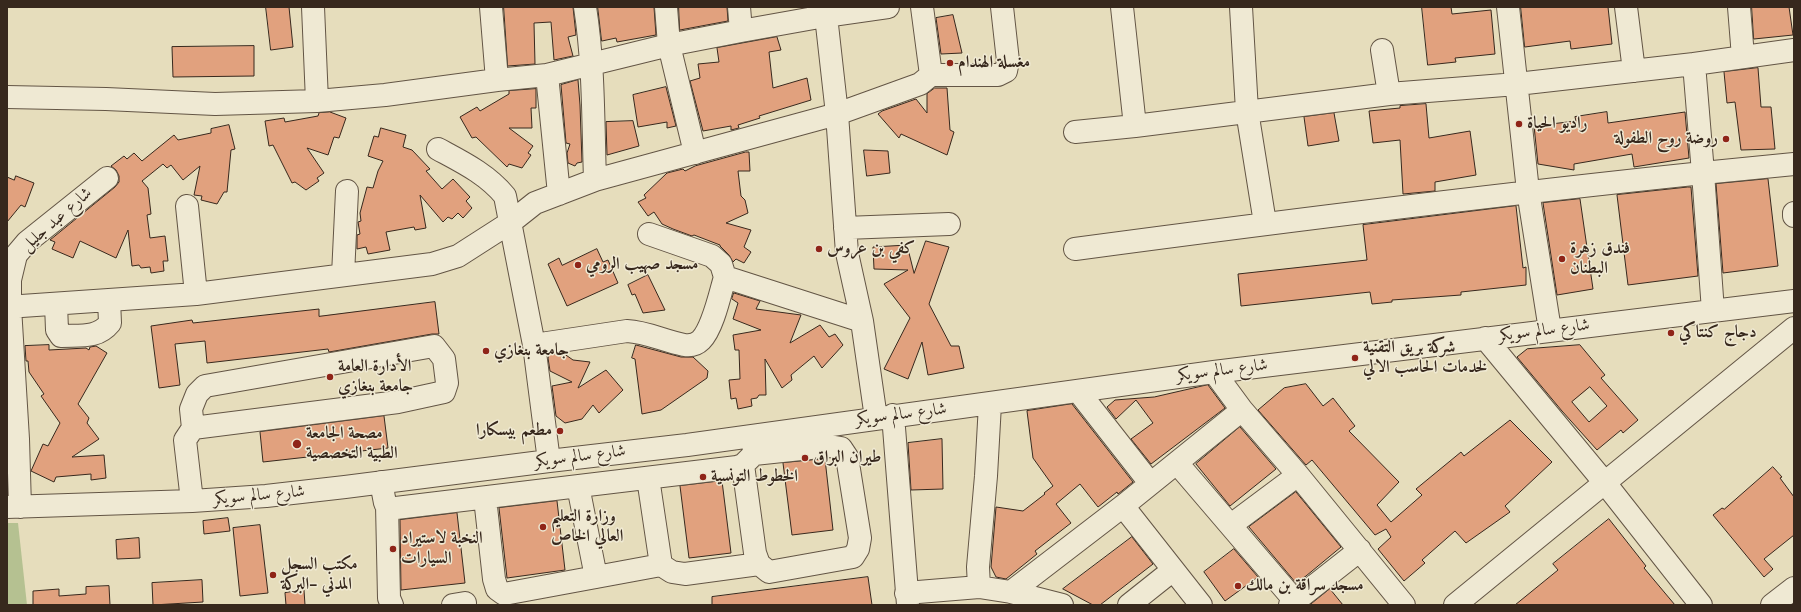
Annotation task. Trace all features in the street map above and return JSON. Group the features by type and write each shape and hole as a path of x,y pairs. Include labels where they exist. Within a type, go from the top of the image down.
{"street":[{"path":"313,7 317,101"},
{"path":"491,7 497,80"},
{"path":"585,7 589,33 591,65 594,180"},
{"path":"666,7 669,45 695,153"},
{"path":"739,7 741,31"},
{"path":"7,97 106,99 215,104 317,101 431,90 497,80 547,75 669,45 741,31 825,11 888,7"},
{"path":"922,7 931,75"},
{"path":"9,307 196,294 432,264 445,261 458,256 511,222 535,203 594,180 837,114 920,84 931,75 998,75 1006,71 1008,61 1002,7"},
{"path":"1122,7 1135,126"},
{"path":"1241,7 1247,111 1265,223"},
{"path":"1508,7 1528,191 1550,330"},
{"path":"1626,7 1634,70"},
{"path":"1739,7 1744,57"},
{"path":"825,11 837,114 847,253 885,417 907,599 979,587 1011,592 1062,605"},
{"path":"1382,50 1389,94"},
{"path":"1075,132 1135,126 1389,94 1517,84 1694,64 1794,50"},
{"path":"1694,64 1713,310"},
{"path":"547,75 559,194"},
{"path":"438,149 475,169 495,183 505,196 534,345 549,461"},
{"path":"1075,249 1265,223 1528,191 1702,172 1794,164"},
{"name":"شارع عبد جليل","path":"13,507 13,438 9,307 10,280 16,255 27,242 107,178"},
{"path":"343,275 347,191"},
{"path":"187,206 196,294"},
{"path":"845,228 948,224"},
{"path":"534,345 627,331 640,332 684,345 693,345 701,340 709,325 725,277 721,264 712,256 649,234"},
{"path":"725,277 862,321"},
{"path":"56,304 57,330 61,336 97,334 106,328 110,323 109,300"},
{"name":"شارع سالم سويكر","path":"13,507 192,501 266,496 687,445 750,452 885,417 990,404 1214,372 1794,301"},
{"path":"1455,605 1794,328"},
{"path":"1485,338 1605,483 1701,605"},
{"path":"192,501 185,440 193,428 191,409 197,394 206,386 434,346 444,358 447,383 444,392 398,402 193,428"},
{"path":"1214,372 1242,410 1298,474 1404,605"},
{"path":"1078,391 1150,483"},
{"path":"979,587 978,567 986,476 990,404"},
{"path":"1011,592 1123,506 1242,410"},
{"path":"387,505 391,508 396,508 648,478 750,452 829,446 841,448 847,457 860,538 858,549 853,557 769,572 759,564 755,554 750,452"},
{"path":"1177,463 1231,525 1293,603 1360,550"},
{"path":"1231,525 1298,474"},
{"path":"648,478 661,564 672,572 685,574 759,564"},
{"path":"381,482 385,503 387,505 389,598 392,605"},
{"path":"578,486 596,577"},
{"path":"485,498 494,579 497,589 504,594 661,564"},
{"path":"1123,506 1201,605"},
{"path":"1128,605 1173,570"},
{"path":"1772,605 1794,588"}],"green space":[{"path":"7,523 18,523 27,605 7,605"}],"building":[{"path":"266,7 289,7 293,47 271,50"},
{"path":"504,7 573,7 576,35 568,37 573,56 554,60 551,22 534,23 535,64 508,66"},
{"path":"598,7 654,7 656,35 617,42 616,38 602,41"},
{"path":"679,7 727,7 728,21 680,30"},
{"path":"1422,7 1451,7 1452,14 1491,10 1495,54 1455,58 1456,62 1428,65"},
{"path":"1521,7 1608,7 1612,44 1571,49 1570,41 1525,47"},
{"path":"1752,7 1789,7 1793,35 1754,39"},
{"path":"953,15 962,53 941,54 936,18"},
{"path":"777,37 781,50 769,52 773,88 807,78 811,100 759,116 760,118 738,125 739,128 731,130 731,126 703,131 690,81 700,78 698,64 719,62 717,48"},
{"path":"254,46 254,76 173,77 172,47"},
{"path":"1758,68 1761,107 1771,107 1775,149 1741,150 1735,102 1727,103 1724,72"},
{"path":"578,80 582,162 577,163 575,166 568,163 567,153 570,144 566,143 561,85"},
{"path":"666,87 676,126 667,128 667,122 638,127 633,95"},
{"path":"935,88 947,88 950,130 954,132 947,155 901,134 899,138 878,114 882,111 916,99 927,113 927,94"},
{"path":"536,89 536,108 531,108 532,128 509,128 533,146 528,153 531,155 522,168 509,164 507,167 476,137 472,138 460,117 477,107 480,111 509,94 509,91"},
{"path":"1426,104 1429,138 1470,131 1476,175 1435,182 1435,191 1403,194 1400,140 1373,143 1369,111"},
{"path":"330,112 346,118 339,138 334,137 328,155 307,148 324,173 317,178 319,181 306,190 295,182 292,183 273,145 269,146 265,121 284,118 285,122 318,116 319,113"},
{"path":"1607,112 1608,123 1685,112 1689,158 1634,167 1632,154 1574,164 1574,170 1538,164 1534,126 1576,121 1575,117"},
{"path":"1334,113 1339,141 1308,146 1304,117"},
{"path":"633,121 639,146 607,155 606,122"},
{"path":"229,125 235,149 231,150 227,192 224,192 217,204 201,200 202,196 194,195 200,166 183,180 171,165 167,168 163,164 142,181 148,188 151,214 147,215 150,238 165,236 168,261 163,261 164,271 151,273 150,267 141,268 139,265 132,266 128,230 116,258 80,241 73,258 52,249 55,242 50,240 115,187 119,182 119,176 116,170 111,166 124,156 127,159 134,153 142,161 174,135 178,140 211,133 211,129"},
{"path":"381,128 406,135 403,147 412,150 430,169 426,171 442,189 453,179 470,197 466,201 472,208 463,218 458,213 452,219 448,217 443,222 420,195 426,228 415,230 414,227 386,232 390,250 368,254 366,247 357,249 357,235 360,234 358,222 361,221 360,213 367,187 373,188 378,171 383,161 368,156 374,136 378,137"},
{"path":"864,150 888,151 890,173 867,176"},
{"path":"749,152 750,171 738,171 741,196 745,200 748,213 726,223 751,230 744,247 751,252 744,263 736,259 733,262 720,245 662,224 654,212 648,216 638,202 646,198 644,195 667,173 683,169 685,171 695,166"},
{"path":"16,176 34,183 25,207 21,205 7,222 7,177 14,180"},
{"path":"1768,179 1778,266 1723,273 1716,184"},
{"path":"1691,187 1698,276 1628,285 1617,195"},
{"path":"1580,199 1593,289 1557,295 1543,203"},
{"path":"1516,206 1523,268 1526,267 1526,285 1461,292 1461,295 1392,300 1392,302 1372,304 1370,292 1241,306 1238,274 1367,260 1363,225"},
{"path":"926,241 949,247 929,304 951,346 959,346 964,368 928,375 922,342 908,379 884,369 910,318 884,284 908,270 874,269 873,247 907,245 914,273"},
{"path":"597,249 603,262 608,260 618,283 567,306 548,264 559,258 562,265"},
{"path":"648,275 665,310 643,313 635,294 632,295 628,285"},
{"path":"734,293 760,301 756,309 801,315 790,343 820,325 829,337 835,334 843,345 822,368 814,356 791,375 792,380 782,388 765,359 766,395 759,395 757,398 751,399 752,406 738,409 736,398 731,399 729,380 740,379 739,350 735,350 733,335 761,330 733,319 738,303 732,299"},
{"path":"435,302 439,334 329,352 328,349 207,363 205,341 175,344 180,385 159,388 151,326 192,320 193,323 319,309 319,316"},
{"path":"49,345 49,350 86,348 89,350 90,347 96,346 107,353 78,404 89,418 87,423 99,439 72,457 104,455 106,478 91,480 91,474 56,477 54,482 31,471 43,444 48,446 60,423 41,396 44,394 29,372 28,361 26,361 25,346"},
{"path":"636,345 681,357 693,357 708,371 707,378 661,410 642,414 635,359 632,358"},
{"path":"1580,345 1605,375 1601,378 1638,420 1623,433 1621,430 1597,450 1517,357 1527,349","holes":["1590,387 1607,406 1589,422 1572,402"]},
{"path":"563,353 573,360 590,362 578,388 606,370 623,390 599,413 593,405 582,419 565,423 556,416 552,386 572,382 550,371 548,358 549,355"},
{"path":"1306,384 1323,406 1333,398 1355,426 1349,431 1399,482 1377,505 1391,522 1422,495 1416,489 1461,452 1464,456 1510,420 1552,462 1505,506 1510,512 1466,543 1455,531 1422,560 1425,563 1404,581 1378,549 1391,537 1386,529 1375,535 1312,460 1306,465 1258,410 1284,388"},
{"path":"1208,385 1225,408 1151,464 1131,439 1153,423 1136,400 1116,419 1107,407 1115,400 1154,397"},
{"path":"1072,404 1133,482 1098,507 1080,484 1056,504 1071,523 1035,551 1037,554 1006,579 996,577 991,567 996,507 1023,511 1053,486 1033,458 1027,411"},
{"path":"384,416 388,448 263,462 260,432"},
{"path":"1240,427 1276,469 1230,506 1196,464"},
{"path":"942,439 943,489 911,490 908,443"},
{"path":"825,459 833,530 792,535 783,463"},
{"path":"1773,467 1782,477 1780,478 1794,497 1794,535 1764,559 1773,569 1764,577 1713,515 1722,508 1724,509"},
{"path":"722,481 731,553 689,558 680,486"},
{"path":"1296,492 1341,547 1296,583 1249,527"},
{"path":"557,501 565,570 507,578 499,508"},
{"path":"457,513 465,583 401,590 400,520"},
{"path":"228,518 230,531 204,534 203,521"},
{"path":"1609,519 1646,566 1644,568 1675,605 1515,605 1558,570 1553,564"},
{"path":"260,525 268,593 240,596 233,528"},
{"path":"1132,537 1153,564 1100,605 1093,605 1063,589"},
{"path":"139,538 140,558 117,559 116,540"},
{"path":"1234,549 1258,577 1225,601 1204,572"},
{"path":"868,577 872,605 712,605 712,597"},
{"path":"202,580 203,602 153,605 152,583"},
{"path":"109,586 110,605 33,605 33,591 59,589 59,596 86,594 86,587"},
{"path":"1330,589 1343,605 1310,605"},
{"path":"304,590 305,605 286,605 285,593"}],"place":[{"name":"مغسلة الهندام","path":"950,63"},
{"name":"راديو الحياة","path":"1519,124"},
{"name":"روضة روح الطفولة","path":"1726,139"},
{"name":"كفي بن عروس","path":"819,249"},
{"name":"فندق زهرة البطنان","path":"1562,259"},
{"name":"مسجد صهيب الرومي","path":"578,265"},
{"name":"دجاج كنتاكي","path":"1671,333"},
{"name":"جامعة بنغازي","path":"486,351"},
{"name":"شركة بريق التقنية لخدمات الحاسب الالي","path":"1355,358"},
{"name":"الأدارة العامة جامعة بنغازي","path":"330,377"},
{"name":"مطعم بيسكارا","path":"560,431"},
{"name":"مصحة الجامعة الطبية التخصصية","path":"297,444"},
{"name":"طيران البراق","path":"805,458"},
{"name":"الخطوط التونسية","path":"703,477"},
{"name":"وزارة التعليم العالي الخاص","path":"543,527"},
{"name":"النخبة لاستيراد السيارات","path":"393,549"},
{"name":"مكتب السجل المدني -البركة","path":"273,575"},
{"name":"مسجد سراقة بن مالك","path":"1238,586"}]}
